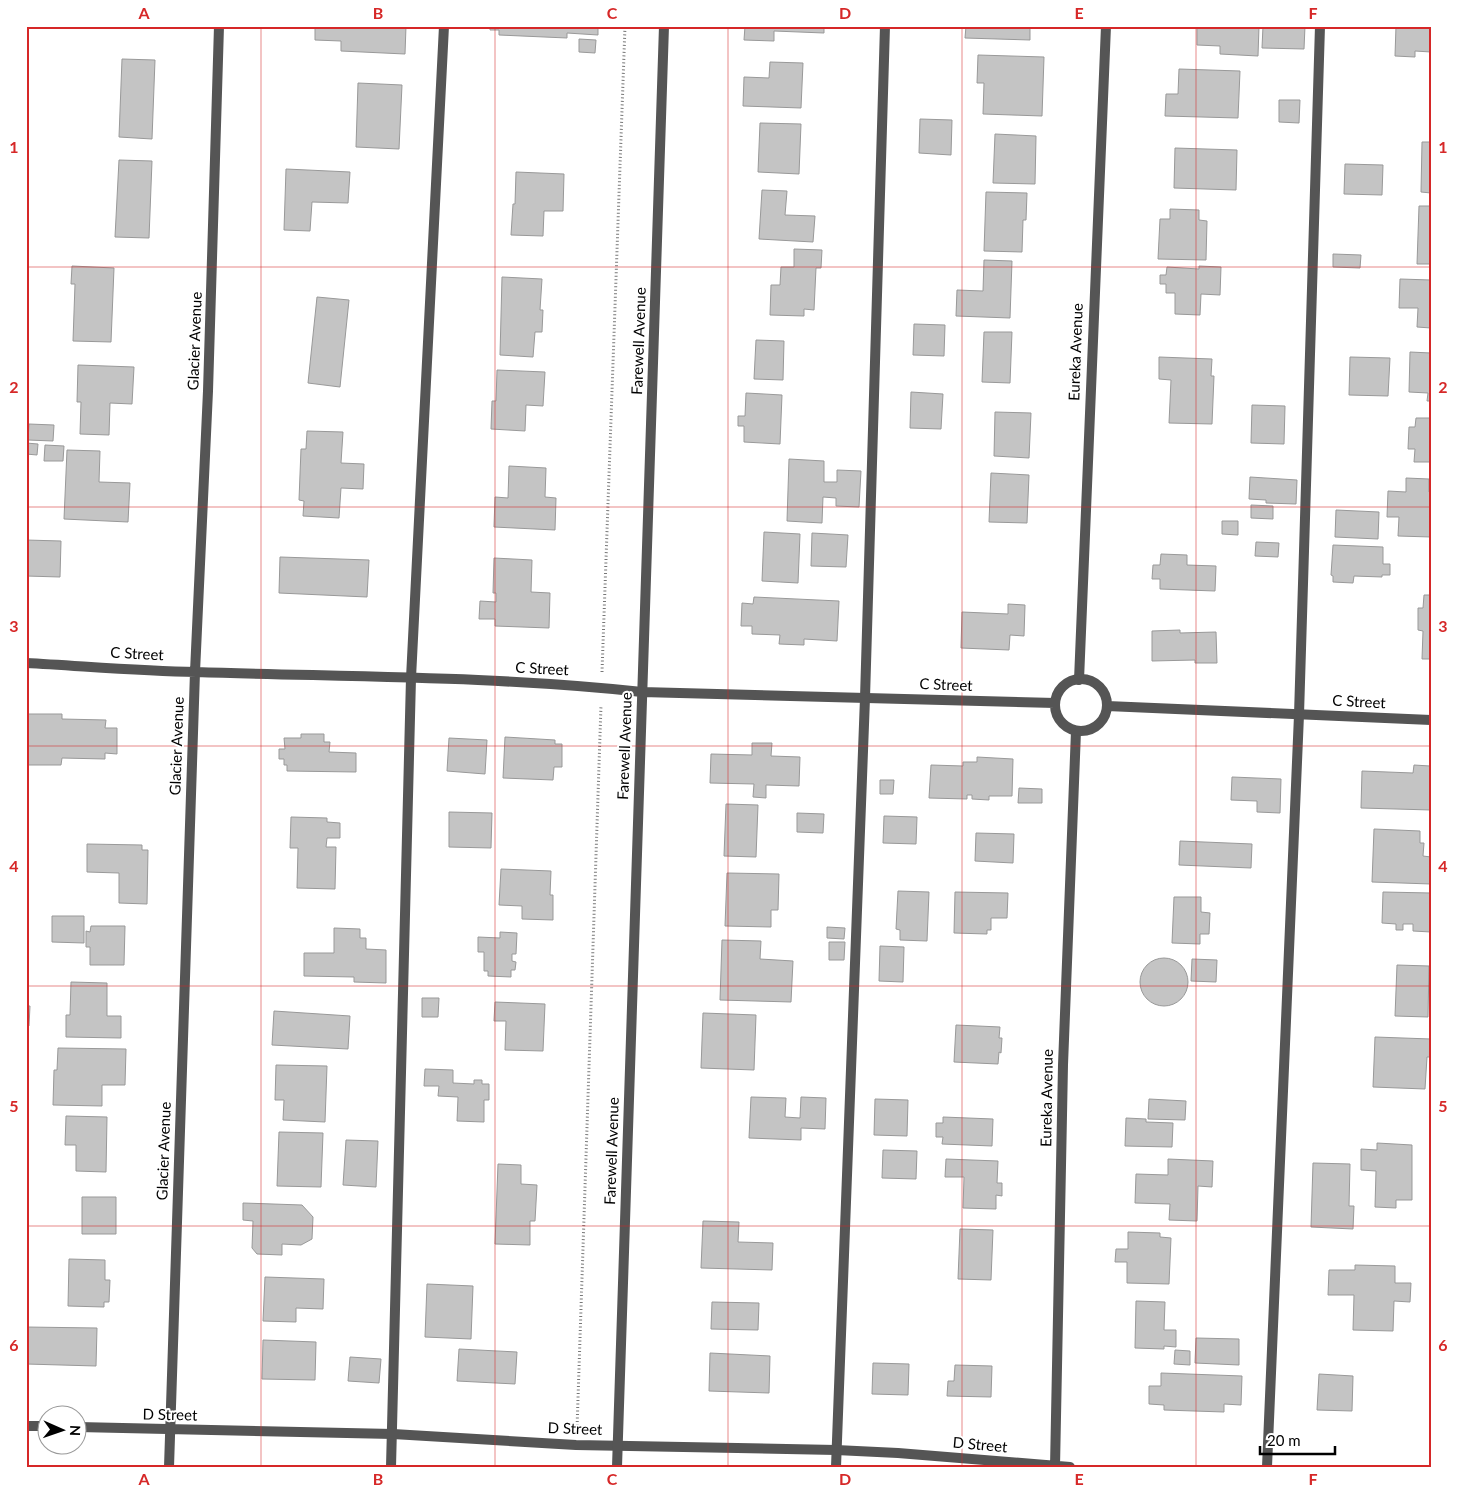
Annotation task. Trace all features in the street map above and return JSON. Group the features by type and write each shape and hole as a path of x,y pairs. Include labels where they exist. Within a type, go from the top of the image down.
{"street":[{"name":"Glacier Avenue","path":"169,1467 195,672 208,382 219,26"},
{"path":"391,1467 411,678 444,26"},
{"name":"Farewell Avenue","path":"617,1467 664,26"},
{"path":"836,1467 865,698 885,26"},
{"name":"Eureka Avenue","path":"1079,680 1106,26"},
{"path":"1267,1467 1299,714 1320,26"},
{"name":"C Street","path":"26,664 195,672 411,678 602,688 642,692 1056,703"},
{"path":"1079,680 1088,680 1096,684 1106,697 1107,706 1105,714 1094,728 1086,731 1076,731 1069,728 1058,718 1056,711 1060,690 1066,685 1079,680"},
{"name":"C Street","path":"1107,706 1431,720"},
{"name":"Eureka Avenue","path":"1055,1466 1062,1065 1076,731"},
{"name":"D Street","path":"88,1427 393,1434 576,1445 836,1450 898,1453 1070,1467"}],"path":[{"path":"576,1445 625,26"}],"building":[{"path":"315,26 406,26 405,54 341,51 341,41 315,40"},
{"path":"490,26 598,26 598,35 567,33 567,38 499,35 499,30 490,30"},
{"path":"745,26 824,26 824,33 774,31 774,41 744,40"},
{"path":"966,26 1030,26 1030,40 965,38"},
{"path":"1197,26 1259,26 1258,56 1220,54 1220,46 1197,45"},
{"path":"1263,26 1305,26 1304,49 1262,48"},
{"path":"1396,26 1431,26 1431,52 1415,51 1415,57 1395,56"},
{"path":"579,39 596,40 595,53 579,52"},
{"path":"978,55 1044,57 1042,116 983,114 984,83 977,83"},
{"path":"122,59 155,60 152,139 119,137"},
{"path":"770,62 803,63 801,108 743,106 744,77 769,78"},
{"path":"1179,69 1240,71 1238,118 1165,116 1166,94 1178,94"},
{"path":"358,83 402,85 399,149 356,147"},
{"path":"1279,100 1300,100 1299,123 1279,122"},
{"path":"920,119 952,120 951,155 919,153"},
{"path":"760,123 801,124 799,174 758,172"},
{"path":"995,134 1036,136 1035,184 993,183"},
{"path":"1422,142 1431,142 1431,193 1421,192"},
{"path":"1175,148 1237,150 1236,190 1174,188"},
{"path":"119,160 152,161 149,238 115,237"},
{"path":"1345,164 1383,165 1382,195 1344,194"},
{"path":"286,169 350,172 348,203 312,202 310,231 284,230"},
{"path":"516,172 564,174 563,211 544,211 543,236 511,235 513,204 515,204"},
{"path":"762,190 787,191 785,215 815,216 813,242 759,239"},
{"path":"986,192 1027,193 1026,220 1023,220 1022,252 984,251"},
{"path":"1419,206 1431,206 1431,264 1417,264"},
{"path":"1170,209 1199,210 1199,220 1207,221 1206,260 1158,259 1160,219 1170,219"},
{"path":"794,249 822,250 821,268 816,268 814,310 804,309 804,316 770,315 771,285 780,285 781,267 794,267"},
{"path":"1333,254 1361,255 1360,268 1333,267"},
{"path":"984,260 1012,261 1010,318 956,316 957,290 983,291"},
{"path":"72,266 114,268 111,342 73,341 75,284 71,284"},
{"path":"1199,266 1221,267 1220,295 1201,294 1200,315 1175,314 1175,293 1166,293 1166,284 1160,284 1160,275 1166,275 1167,267 1199,269"},
{"path":"502,277 542,279 540,310 543,310 542,332 535,332 533,357 500,355"},
{"path":"1400,279 1431,280 1431,328 1417,327 1418,308 1399,308"},
{"path":"317,297 349,300 340,387 308,383"},
{"path":"914,324 945,325 944,356 913,355"},
{"path":"984,332 1012,332 1010,383 982,382"},
{"path":"756,340 784,341 783,380 754,379"},
{"path":"1410,352 1431,353 1431,401 1427,401 1428,393 1409,392"},
{"path":"1159,357 1212,359 1211,376 1214,376 1212,424 1169,423 1171,380 1159,379"},
{"path":"1350,357 1390,358 1388,396 1349,395"},
{"path":"78,365 134,367 132,404 110,403 109,435 80,434 81,402 77,402"},
{"path":"497,370 545,372 543,406 526,405 525,431 491,429 492,401 496,401"},
{"path":"911,392 943,394 941,429 910,428"},
{"path":"746,393 782,395 780,444 744,442 744,426 738,426 738,416 745,416"},
{"path":"1252,405 1285,406 1284,444 1251,443"},
{"path":"995,412 1031,413 1029,458 994,456"},
{"path":"1416,418 1431,418 1431,462 1414,462 1415,449 1408,449 1409,427 1415,427"},
{"path":"29,424 54,425 53,441 28,440"},
{"path":"307,431 343,432 341,463 364,464 363,489 341,488 339,518 303,516 304,501 299,500 301,449 306,449"},
{"path":"26,443 38,444 37,455 26,454"},
{"path":"45,445 64,446 63,461 44,461"},
{"path":"67,450 100,451 99,482 130,483 128,522 64,519"},
{"path":"789,459 824,461 824,482 837,482 837,470 861,471 859,507 836,506 836,498 823,497 822,523 787,521"},
{"path":"509,466 546,468 545,497 556,498 555,530 494,527 495,497 508,498"},
{"path":"991,473 1029,475 1027,523 989,522"},
{"path":"1250,477 1297,480 1296,504 1266,503 1266,500 1249,499"},
{"path":"1406,478 1429,479 1429,492 1431,492 1431,537 1398,536 1399,517 1387,517 1388,491 1406,492"},
{"path":"1251,505 1273,506 1273,519 1251,518"},
{"path":"1336,510 1379,512 1378,539 1335,537"},
{"path":"1222,521 1238,521 1238,535 1222,534"},
{"path":"764,532 800,534 798,583 762,581"},
{"path":"812,533 848,535 846,567 811,566"},
{"path":"26,540 61,541 60,577 26,576"},
{"path":"1256,542 1279,543 1278,557 1255,556"},
{"path":"1333,545 1383,547 1383,564 1390,564 1390,575 1382,575 1382,577 1354,576 1353,583 1333,582 1333,576 1331,575"},
{"path":"1161,554 1187,555 1187,565 1216,566 1215,591 1160,589 1160,579 1152,579 1153,565 1160,565"},
{"path":"280,557 369,560 367,597 279,593"},
{"path":"494,558 532,560 531,592 550,593 549,628 495,626 495,619 479,619 480,601 496,602 496,593 493,593"},
{"path":"1424,595 1431,595 1431,659 1422,659 1423,631 1418,630 1418,608 1423,608"},
{"path":"754,597 839,601 837,641 804,639 804,645 779,644 780,635 752,634 752,626 741,626 742,603 753,604"},
{"path":"1008,604 1025,605 1024,636 1010,635 1009,650 961,648 962,612 1008,614"},
{"path":"1180,630 1180,633 1216,632 1217,663 1195,663 1195,660 1152,661 1152,631"},
{"path":"26,714 62,714 62,719 106,720 105,728 117,728 117,754 105,753 105,759 62,758 61,765 26,765"},
{"path":"301,734 324,734 324,742 330,742 329,752 356,753 356,772 287,771 284,759 279,759 279,749 285,749 284,738 301,738"},
{"path":"505,737 555,740 555,744 562,744 562,767 554,767 553,780 503,778"},
{"path":"449,738 487,740 485,774 447,771"},
{"path":"752,743 772,743 771,756 800,757 799,786 766,785 766,798 753,797 754,784 710,783 711,754 752,755"},
{"path":"977,757 1013,759 1012,796 989,796 989,800 972,799 972,795 967,795 967,799 929,798 931,765 963,766 963,762 977,762"},
{"path":"1414,765 1430,766 1431,810 1361,808 1362,771 1413,773"},
{"path":"1232,777 1281,779 1280,813 1257,812 1257,801 1231,800"},
{"path":"880,780 894,780 893,794 880,794"},
{"path":"1019,788 1042,789 1042,803 1018,803"},
{"path":"726,804 758,805 756,857 724,856"},
{"path":"449,812 492,813 491,848 449,847"},
{"path":"797,813 824,814 823,833 797,832"},
{"path":"884,816 917,817 916,844 883,843"},
{"path":"291,817 327,818 327,822 340,823 340,838 327,838 326,847 336,847 335,889 297,888 298,848 290,848"},
{"path":"1374,829 1420,831 1420,843 1424,843 1423,856 1431,857 1431,884 1372,882"},
{"path":"976,833 1014,834 1013,863 975,861"},
{"path":"1180,841 1252,844 1251,868 1179,865"},
{"path":"87,844 142,845 142,850 148,850 147,904 119,903 119,873 87,872"},
{"path":"501,869 551,871 550,895 553,895 553,920 522,919 522,906 499,905"},
{"path":"727,873 779,874 778,910 771,910 771,927 725,926"},
{"path":"898,891 929,892 927,941 900,940 900,930 896,929"},
{"path":"955,892 1008,893 1007,918 991,918 991,930 987,930 987,934 954,933"},
{"path":"1383,892 1431,893 1431,932 1413,931 1413,924 1403,924 1403,930 1396,930 1396,924 1382,923"},
{"path":"1174,897 1201,897 1201,912 1210,913 1209,934 1200,934 1200,944 1172,943"},
{"path":"52,916 84,916 84,943 52,942"},
{"path":"91,926 125,926 124,965 90,965 90,947 86,947 86,931 90,932"},
{"path":"827,927 845,928 844,939 827,938"},
{"path":"334,928 360,929 360,938 366,938 366,949 386,950 386,983 354,982 354,977 304,976 304,953 334,953"},
{"path":"500,932 517,933 516,954 512,954 512,961 516,962 515,970 511,970 511,977 488,976 488,971 484,971 484,952 478,952 478,937 500,938"},
{"path":"722,940 761,941 760,959 793,961 791,1002 720,1000"},
{"path":"829,942 845,942 844,960 829,960"},
{"path":"880,946 904,947 903,982 879,981"},
{"path":"1159,958 1169,958 1178,962 1184,968 1187,973 1187,991 1178,1002 1169,1006 1159,1006 1150,1002 1144,996 1140,987 1140,977 1144,968 1150,962"},
{"path":"1192,959 1217,960 1216,982 1191,981"},
{"path":"1397,965 1429,966 1428,1017 1395,1016"},
{"path":"71,982 107,983 107,1016 121,1016 121,1038 66,1037 66,1015 70,1015"},
{"path":"422,998 439,998 438,1017 422,1017"},
{"path":"495,1002 545,1004 543,1051 505,1050 506,1021 494,1021"},
{"path":"26,1006 30,1006 29,1026 26,1026"},
{"path":"274,1011 350,1016 348,1049 272,1045"},
{"path":"703,1013 756,1015 754,1070 701,1068"},
{"path":"956,1025 1000,1027 999,1038 1002,1038 998,1064 954,1062"},
{"path":"1375,1037 1431,1039 1431,1057 1427,1057 1425,1089 1373,1087"},
{"path":"58,1048 126,1049 125,1085 102,1085 102,1106 53,1105 54,1070 57,1070"},
{"path":"276,1065 327,1066 325,1122 283,1120 284,1100 275,1100"},
{"path":"425,1069 453,1070 453,1083 474,1084 474,1080 482,1080 482,1084 489,1084 489,1100 484,1100 484,1122 457,1121 458,1097 438,1096 439,1086 424,1086"},
{"path":"751,1097 786,1098 785,1117 800,1118 801,1097 826,1098 825,1129 801,1128 801,1140 749,1138"},
{"path":"875,1099 908,1100 907,1136 874,1135"},
{"path":"1149,1099 1186,1101 1185,1120 1148,1119"},
{"path":"66,1116 107,1117 106,1172 76,1171 76,1145 65,1145"},
{"path":"943,1117 993,1119 992,1146 942,1144 943,1137 936,1137 936,1123 943,1123"},
{"path":"1126,1118 1146,1119 1146,1122 1173,1123 1172,1147 1125,1146"},
{"path":"279,1132 323,1133 321,1187 277,1186"},
{"path":"346,1140 378,1141 376,1187 343,1185"},
{"path":"1377,1143 1412,1145 1412,1200 1396,1200 1396,1208 1375,1207 1376,1171 1361,1170 1361,1149 1377,1150"},
{"path":"883,1150 917,1151 916,1179 882,1178"},
{"path":"946,1159 998,1161 997,1183 1002,1183 1002,1196 996,1195 996,1209 963,1208 964,1177 945,1177"},
{"path":"1168,1159 1213,1161 1212,1187 1198,1186 1197,1221 1169,1220 1170,1204 1135,1203 1136,1174 1168,1175"},
{"path":"1313,1163 1350,1164 1349,1206 1354,1206 1353,1229 1311,1227"},
{"path":"498,1164 521,1165 521,1184 537,1185 535,1221 530,1221 530,1245 495,1244"},
{"path":"82,1197 116,1197 116,1234 82,1234"},
{"path":"243,1203 302,1205 313,1217 312,1239 301,1245 282,1244 282,1255 257,1254 252,1248 253,1221 243,1220"},
{"path":"703,1221 739,1222 738,1242 773,1243 772,1270 701,1268"},
{"path":"960,1229 993,1230 991,1280 958,1279"},
{"path":"1128,1232 1160,1233 1160,1237 1171,1238 1169,1284 1127,1283 1127,1262 1115,1262 1116,1249 1128,1249"},
{"path":"69,1259 105,1260 105,1280 110,1280 109,1302 104,1302 104,1307 68,1306"},
{"path":"1355,1265 1395,1266 1395,1283 1411,1283 1410,1302 1394,1301 1393,1331 1353,1330 1354,1295 1328,1295 1329,1270 1355,1270"},
{"path":"265,1277 324,1279 323,1309 296,1308 296,1322 263,1321"},
{"path":"427,1284 473,1286 471,1339 425,1337"},
{"path":"1136,1301 1165,1302 1164,1330 1176,1330 1176,1347 1164,1346 1164,1349 1135,1348"},
{"path":"712,1302 759,1303 758,1330 711,1329"},
{"path":"26,1327 97,1328 96,1366 26,1364"},
{"path":"1196,1338 1239,1339 1239,1365 1195,1363"},
{"path":"263,1340 316,1342 315,1380 262,1379"},
{"path":"459,1349 517,1352 515,1384 457,1381"},
{"path":"1175,1350 1190,1351 1190,1365 1174,1364"},
{"path":"710,1353 770,1356 769,1393 709,1391"},
{"path":"350,1357 381,1359 379,1383 348,1381"},
{"path":"873,1363 909,1364 908,1395 872,1394"},
{"path":"955,1365 992,1366 991,1397 947,1396 948,1381 954,1381"},
{"path":"1161,1373 1242,1376 1241,1405 1224,1404 1224,1412 1164,1410 1164,1405 1149,1404 1149,1386 1161,1386"},
{"path":"1319,1374 1353,1376 1352,1411 1317,1410"}]}
